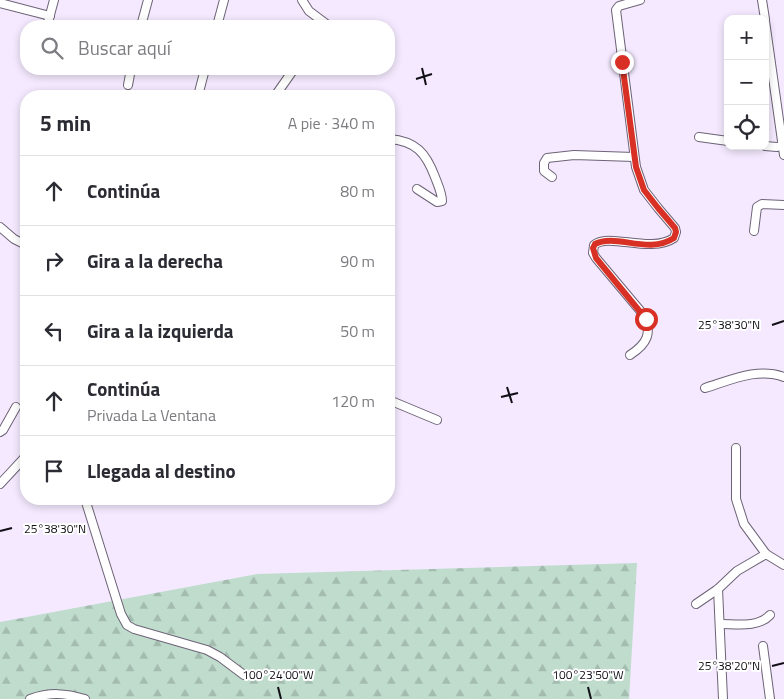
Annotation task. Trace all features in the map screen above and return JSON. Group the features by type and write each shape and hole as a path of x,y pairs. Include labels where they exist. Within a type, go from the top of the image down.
{"street":[{"path":"49,20 54,0"},
{"path":"143,20 148,0"},
{"path":"219,20 224,0"},
{"path":"302,0 309,11 319,20"},
{"path":"630,355 644,343 648,325 643,314 600,264 593,253 593,248 595,244 601,241 663,244 674,238 676,232 675,228 644,190 634,157 616,13 619,6 640,0"},
{"path":"762,0 764,15"},
{"path":"0,3 50,16"},
{"path":"769,48 784,155"},
{"path":"128,85 129,75"},
{"path":"200,90 203,75"},
{"path":"279,90 290,75"},
{"path":"699,137 724,140"},
{"path":"395,140 414,145 424,154 433,170 442,200 437,202 417,189"},
{"path":"769,146 783,145"},
{"path":"552,177 544,171 544,162 547,158 574,155 634,157"},
{"path":"754,231 758,207 762,204 784,205"},
{"path":"0,228 20,242"},
{"path":"705,388 757,373 771,373 784,377"},
{"path":"395,402 437,420"},
{"path":"0,432 16,407"},
{"path":"736,448 738,508 749,533 766,554 784,564"},
{"path":"0,484 20,462"},
{"path":"86,505 121,614 127,625 143,633 207,650 244,675"},
{"path":"696,604 718,589 737,571 766,554"},
{"path":"718,589 723,699"},
{"path":"721,624 755,623 770,615"},
{"path":"763,646 770,699"},
{"path":"30,699 58,692 85,699"}],"green space":[{"path":"637,563 629,699 0,699 0,622 257,574"}],"route":[{"path":"622,62 636,167 644,190 675,228 676,232 674,238 670,241 656,245 601,241 594,245 593,253 646,319"}]}
